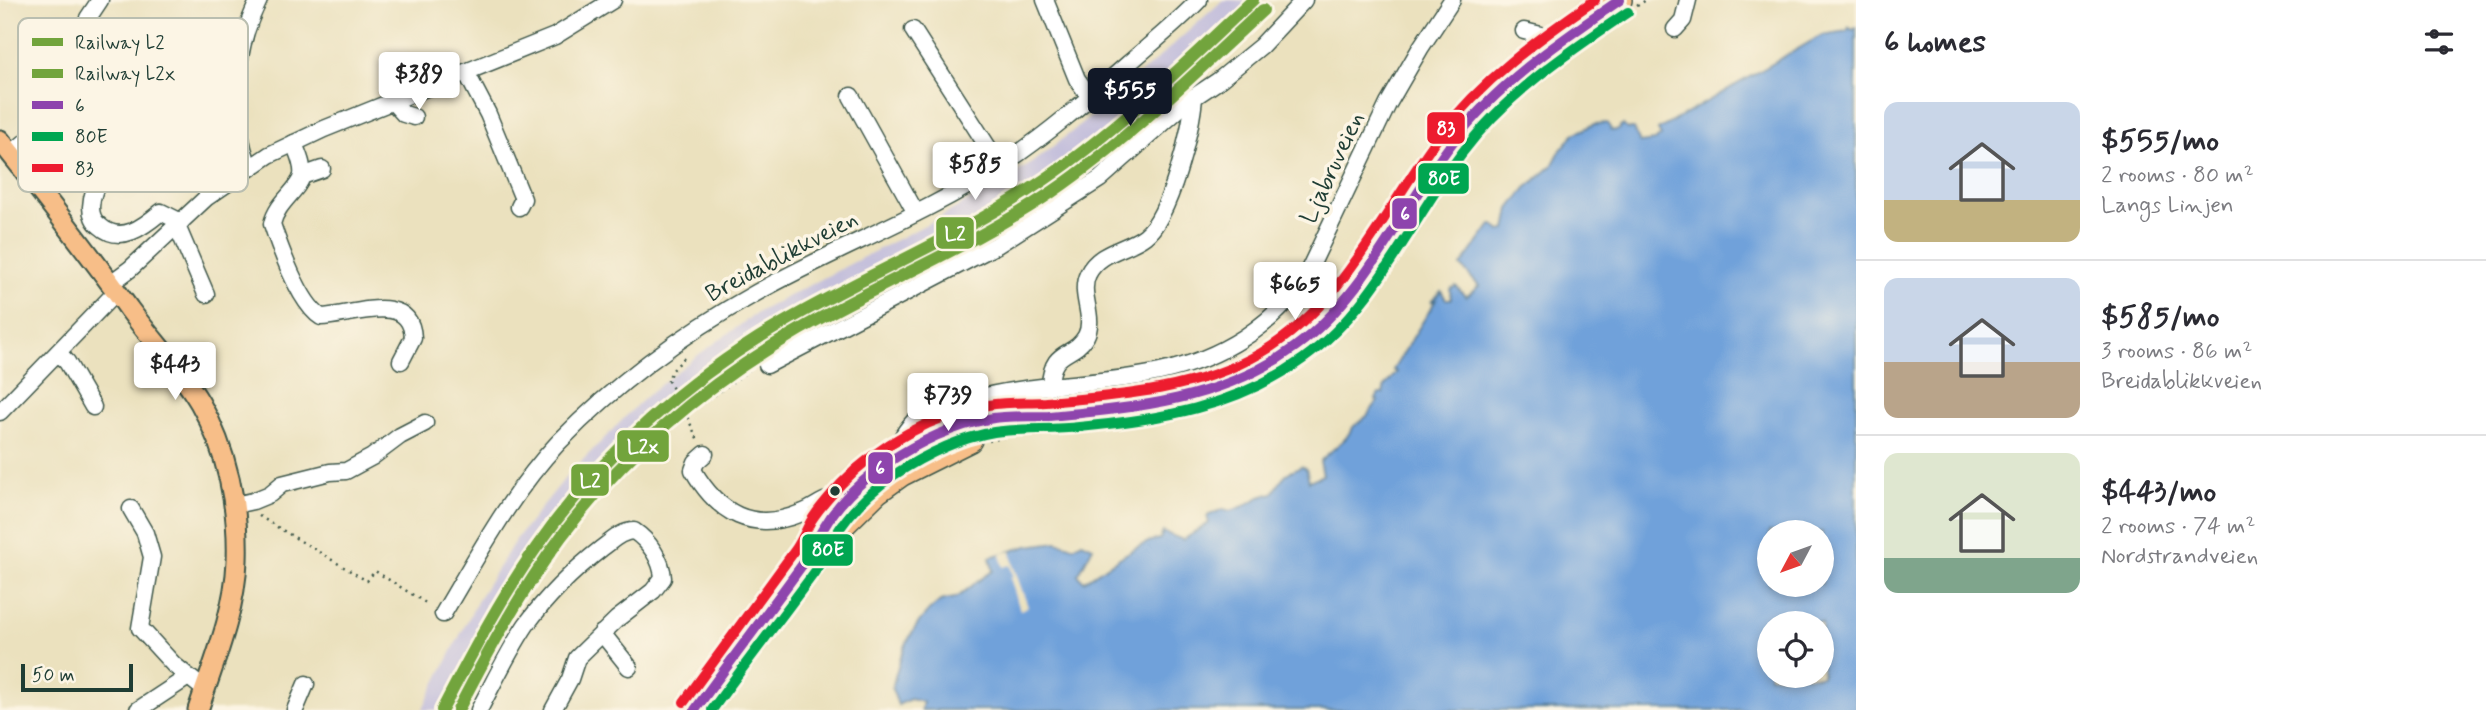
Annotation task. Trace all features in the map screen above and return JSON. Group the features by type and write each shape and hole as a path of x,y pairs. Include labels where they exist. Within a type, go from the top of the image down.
{"highway":[{"path":"695,710 813,550 822,531 846,499 866,479 889,462 961,444 1039,416 1146,406 1195,396 1239,381 1294,348 1328,319 1348,297 1424,181 1470,120 1499,89 1620,0"},
{"path":"813,550 831,537 918,455"}],"main road":[{"path":"5,147 18,164"},
{"path":"40,192 200,403 222,453 235,505 237,565 230,611 198,710"}],"street":[{"path":"88,18 100,0"},
{"path":"248,25 259,0"},
{"path":"248,167 294,143 555,36 613,0"},
{"path":"1045,0 1077,79 1090,97"},
{"path":"767,365 997,245 1100,179 1194,97 1261,46 1304,0"},
{"name":"Ljabruveien","path":"889,462 904,434 918,417 930,410 1006,391 1172,369 1229,346 1277,313 1294,295 1307,274 1388,104 1452,0"},
{"path":"1675,29 1683,20 1688,0"},
{"name":"Breidablikkveien","path":"443,614 504,513 543,460 577,424 620,386 665,350 757,292 916,213 1000,166 1090,97 1194,2"},
{"path":"914,30 969,121 1000,166"},
{"path":"1524,31 1541,35 1554,46"},
{"path":"466,72 472,91 488,114 523,199 519,207"},
{"path":"852,96 916,213"},
{"path":"1051,385 1052,367 1056,361 1079,344 1087,333 1088,314 1083,288 1091,269 1110,253 1142,238 1153,228 1161,214 1189,131 1194,97"},
{"path":"394,103 404,114 414,117"},
{"path":"294,143 302,166 302,176"},
{"path":"322,169 302,176 274,215 272,224 310,308 321,317 375,308 396,311 406,317 413,338 401,360"},
{"path":"95,192 92,214 97,224 113,233 130,232 147,224 161,212 179,224 206,294"},
{"path":"0,412 58,353 114,287 214,192"},
{"path":"58,353 67,362 93,407"},
{"name":"Ljabruveien","path":"918,455 928,427 954,404"},
{"path":"235,505 270,494 282,484 330,472 346,471 425,423"},
{"path":"705,454 696,462 693,470 699,481 720,503 744,520 789,518 805,512 825,499 846,499"},
{"path":"131,509 145,533 152,557 140,628 188,677 205,690"},
{"path":"479,710 524,628 539,609 576,569 622,533 634,531 641,535 658,559 663,579 653,591 602,632 577,659 570,679 552,710"},
{"path":"602,632 629,667"},
{"path":"138,710 188,677"},
{"path":"295,710 306,684"}],"path":[{"path":"689,353 677,365 668,381 684,404 686,415 705,454"},
{"path":"455,710 506,620 568,527 618,470 639,450 758,364 767,365"},
{"path":"254,514 367,581 375,571 421,600"}],"shaded area":[{"path":"1223,0 1264,0 1124,128 1051,187 1011,217 927,267 776,341 693,395 664,420 610,470 560,529 507,612 453,710 422,710 480,596 517,538 566,477 644,398 760,311 946,214 1029,165 1106,105"}],"water":[{"path":"1849,27 1852,30 1856,28 1856,710 921,710 923,702 910,699 898,705 892,689 913,630 939,602 957,597 993,571 990,557 1028,546 1057,542 1074,547 1082,542 1093,547 1078,575 1084,581 1133,550 1160,539 1163,532 1183,540 1209,523 1207,516 1223,509 1231,511 1273,493 1286,474 1301,466 1306,468 1309,481 1323,475 1320,461 1367,416 1378,401 1376,399 1379,394 1383,394 1385,386 1397,372 1393,370 1436,300 1431,302 1441,291 1446,299 1451,299 1450,289 1456,286 1466,297 1479,286 1461,266 1491,225 1500,231 1506,230 1510,209 1526,188 1552,166 1574,134 1595,124 1607,123 1612,131 1623,125 1627,129 1634,129 1640,143 1654,141 1661,136 1658,130 1822,35 1847,31"}],"pier":[{"path":"1011,551 1013,565 1028,607 1020,610 1010,577 1013,576 1010,565 1003,567 1000,554"}],"rail line":[{"name":"L2","path":"442,710 498,607 536,548 588,482 648,422 747,345 816,305 981,219 1044,180 1126,117 1253,0"},
{"name":"L2x","path":"458,710 506,621 561,537 610,479 665,426 725,378 789,336 988,231 1052,192 1135,128 1263,10"}],"transit line":[{"name":"83","path":"684,702 796,549 818,511 841,484 872,456 908,433 968,409 995,404 1073,400 1156,390 1210,376 1261,353 1317,309 1340,282 1419,164 1456,115 1492,78 1532,45 1595,0"},
{"name":"6","path":"695,710 805,561 836,510 860,484 878,470 923,442 975,422 1003,417 1049,416 1146,405 1208,390 1267,365 1295,347 1342,303 1381,251 1452,143 1489,102 1530,65 1620,0"},
{"name":"80E","path":"712,710 814,573 847,519 877,488 905,468 955,443 994,432 1109,424 1196,408 1251,389 1303,359 1351,315 1371,290 1443,180 1479,132 1539,76 1628,12"}]}
